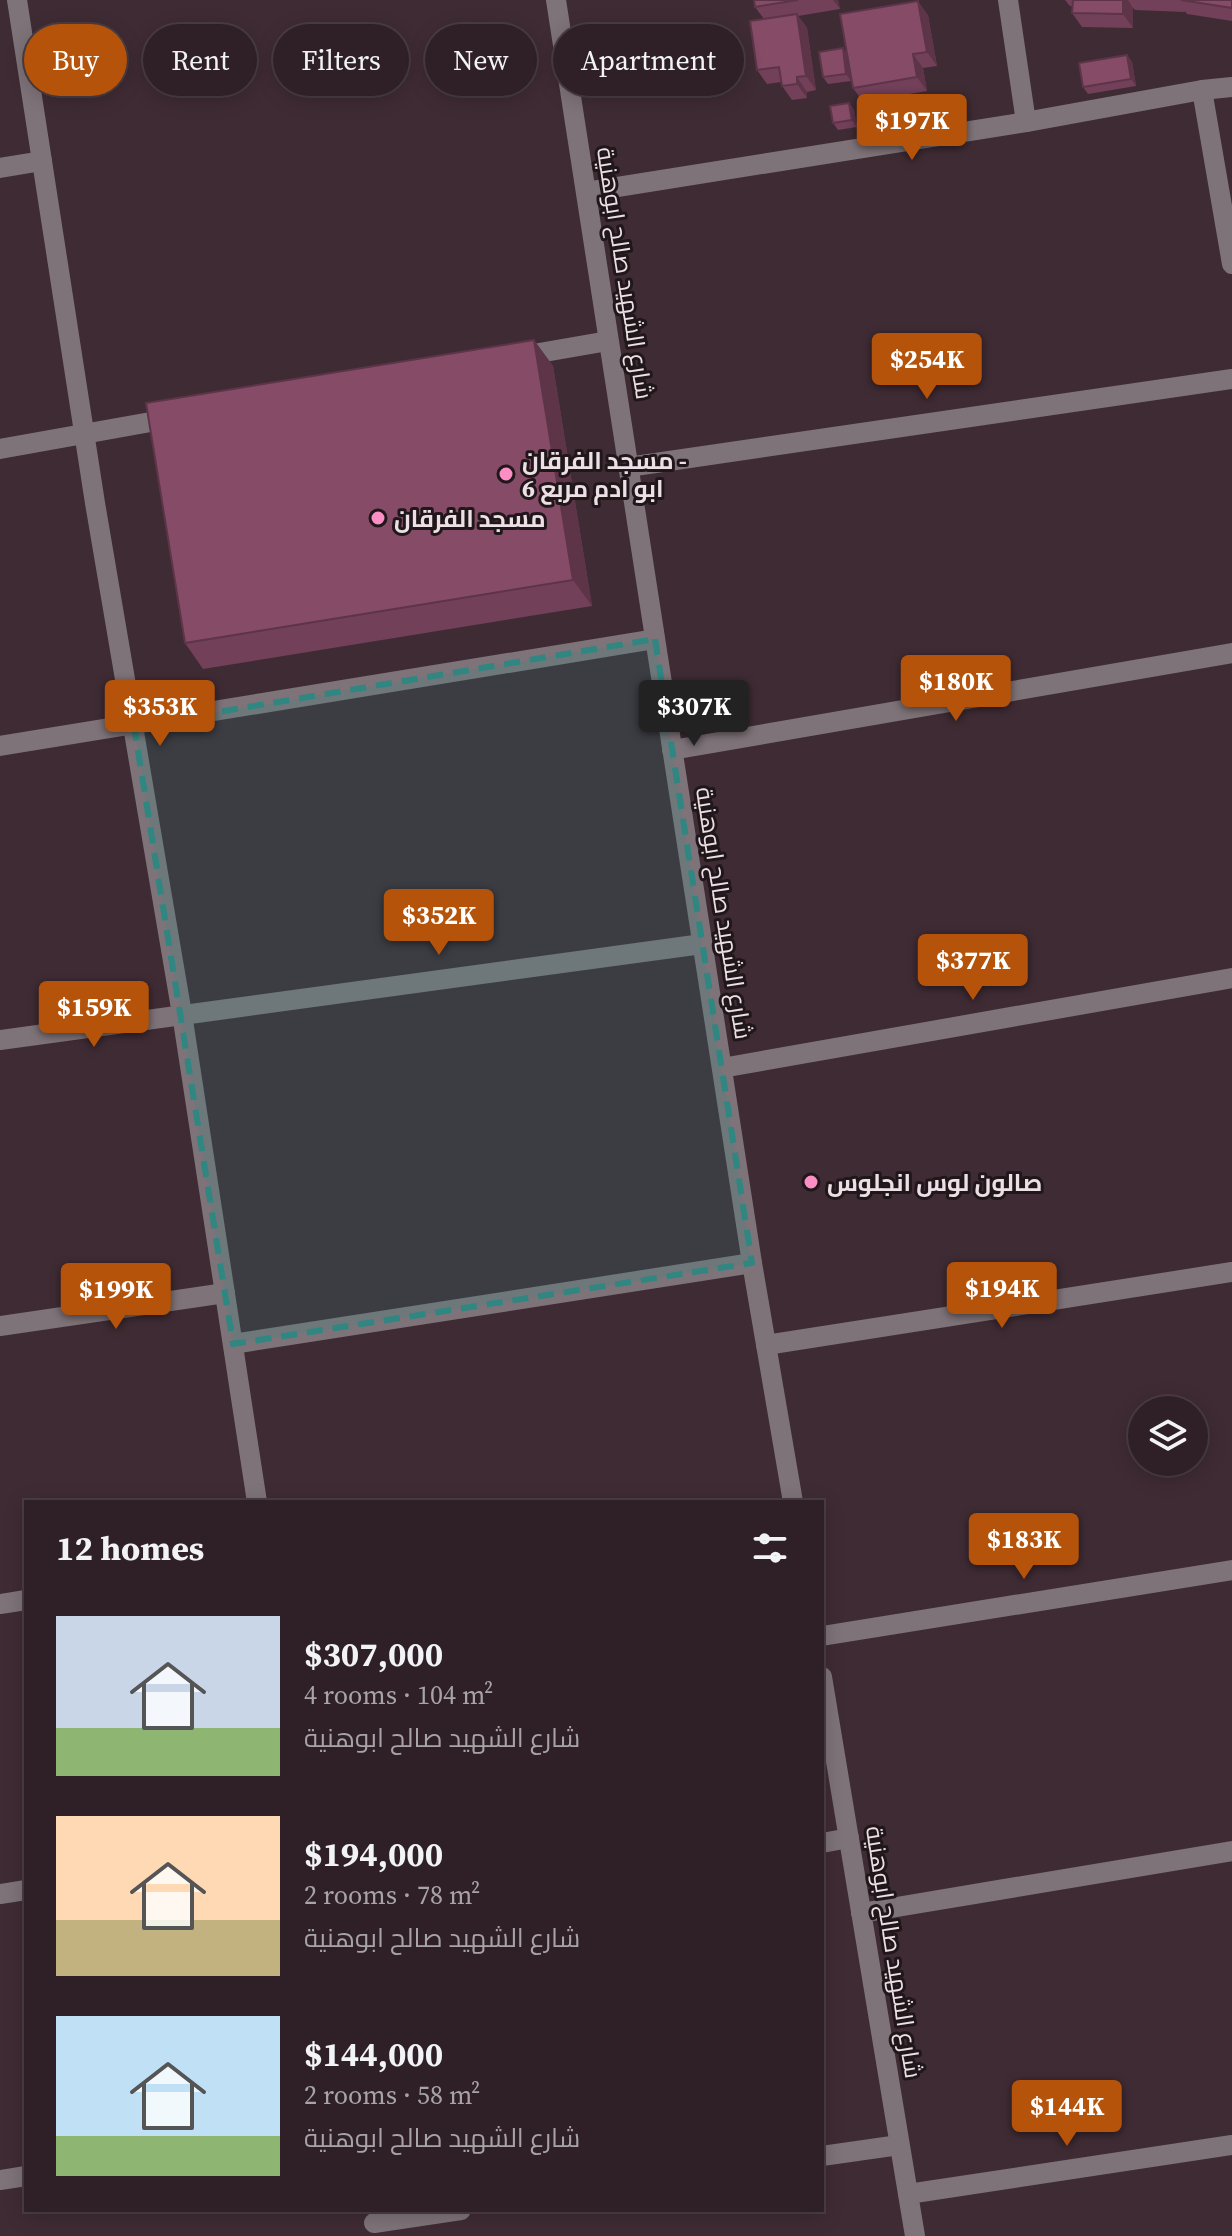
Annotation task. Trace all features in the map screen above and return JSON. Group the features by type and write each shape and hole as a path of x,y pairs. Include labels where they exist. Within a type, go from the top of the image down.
{"street":[{"path":"17,0 84,434 182,1014 257,1500"},
{"name":"شارع الشهيد صالح ابوهنية","path":"556,0 752,1263 793,1500"},
{"path":"1008,0 1026,122"},
{"path":"586,192 1232,87"},
{"path":"1202,90 1232,264"},
{"path":"0,168 42,161"},
{"path":"500,360 608,341"},
{"path":"628,467 1232,379"},
{"path":"0,449 192,415"},
{"path":"0,746 655,639"},
{"path":"672,750 1232,653"},
{"path":"0,1040 702,944"},
{"path":"722,1068 1232,978"},
{"path":"233,1344 752,1263"},
{"path":"766,1345 1232,1272"},
{"path":"0,1326 225,1293"},
{"path":"824,1636 1232,1570"},
{"path":"0,1604 24,1600"},
{"name":"شارع الشهيد صالح ابوهنية","path":"824,1689 915,2236"},
{"path":"824,1843 849,1838"},
{"path":"861,1913 1232,1851"},
{"path":"0,1894 24,1890"},
{"path":"824,2156 899,2145"},
{"path":"908,2194 1232,2145"},
{"path":"0,2180 24,2176"},
{"path":"374,2223 448,2212"}],"highlighted area":[{"path":"655,639 752,1263 233,1344 134,726"}],"building":[{"path":"754,0 798,0 755,7"},
{"path":"1073,0 1123,0 1123,14 1072,13"},
{"path":"1181,0 1232,0 1232,8"},
{"path":"918,1 927,52 913,54 917,77 853,88 840,14"},
{"path":"797,14 806,76 797,77 797,84 782,86 779,67 757,70 750,21"},
{"path":"843,48 846,74 823,77 819,52"},
{"path":"1127,55 1131,79 1083,87 1079,63"},
{"path":"849,103 852,120 833,123 830,106"},
{"name":"مسجد الفرقان","path":"534,340 573,580 185,643 146,403"}],"place":[{"name":"مسجد الفرقان - ابو ادم مربع 6","path":"506,474"},
{"name":"مسجد الفرقان","path":"378,518"},
{"name":"صالون لوس انجلوس","path":"811,1182"}]}
